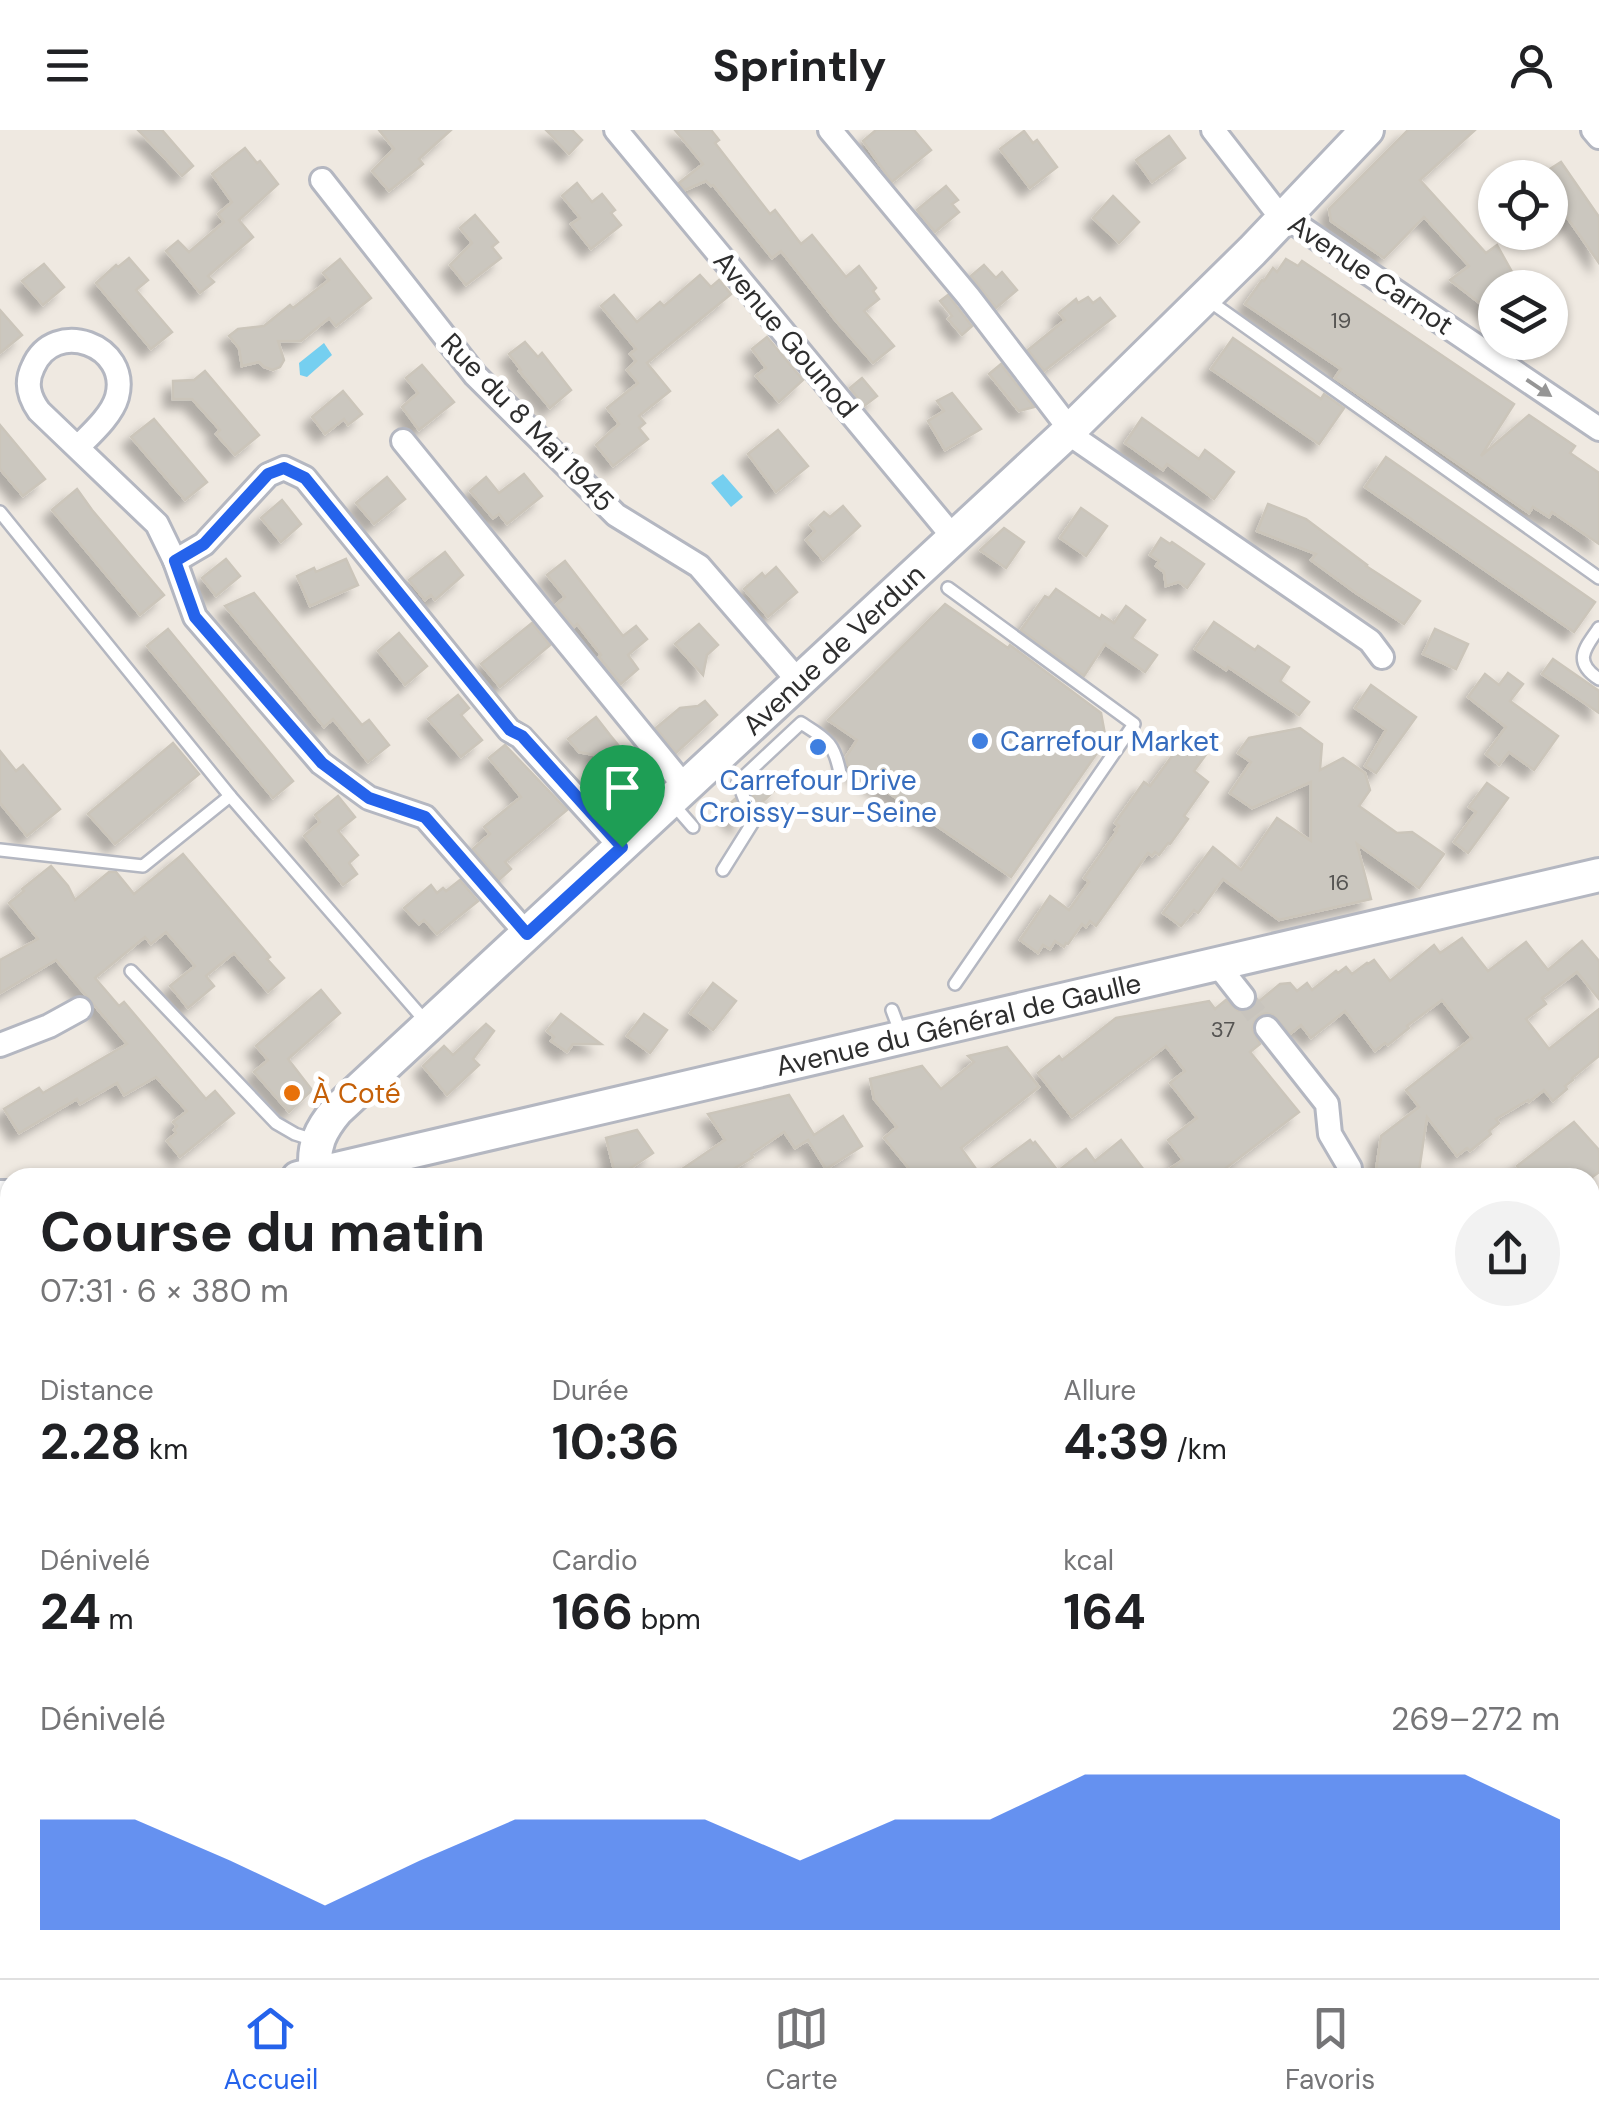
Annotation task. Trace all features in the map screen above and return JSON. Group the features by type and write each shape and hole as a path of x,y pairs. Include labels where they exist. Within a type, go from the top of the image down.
{"street":[{"name":"Avenue Gounod","path":"616,130 954,538"},
{"path":"830,130 968,296 1078,440 1370,641 1382,657"},
{"name":"Avenue Carnot","path":"1214,130 1284,216 1599,429"},
{"name":"Avenue de Verdun","path":"310,1164 323,1126 337,1110 1070,430 1252,251 1366,130"},
{"path":"1594,130 1599,138"},
{"name":"Rue du 8 Mai 1945","path":"322,180 475,375 616,515 699,566 800,682"},
{"path":"78,446 112,408 118,394 118,378 110,359 98,346 67,340 51,346 37,358 29,393 39,410 157,524 195,617 322,763 369,798 425,817 527,934"},
{"path":"403,441 678,794"},
{"path":"175,561 204,544 268,474 284,468 305,478 510,730 522,736 622,847"},
{"name":"Avenue du Général de Gaulle","path":"310,1164 897,1024 1217,964 1599,875"},
{"path":"1217,964 1243,997"},
{"path":"0,1045 49,1026 80,1008"},
{"path":"1267,1028 1327,1104 1330,1134 1350,1168"}],"lane":[{"path":"1205,298 1599,578"},
{"path":"0,512 230,796 428,1024"},
{"path":"948,588 1134,724 955,984"},
{"path":"1599,628 1582,661 1588,672 1599,679"},
{"path":"723,870 753,822 738,782 801,723 836,750 840,772"},
{"path":"678,794 693,827"},
{"path":"0,850 143,866 230,796"},
{"path":"131,970 276,1123 295,1134 310,1164"}],"water":[{"path":"324,343 332,355 307,377 300,375 299,363"},
{"path":"723,474 743,497 731,507 711,483"}],"building":[{"path":"138,130 162,130 193,166 182,176"},
{"path":"379,130 451,130 419,159 423,164 389,191 372,171 394,149"},
{"path":"546,130 572,130 582,140 569,154"},
{"path":"675,130 711,130 719,140 715,143 770,214 775,210 801,244 812,235 846,277 859,266 876,288 873,291 879,299 864,311 894,346 873,363 781,251 772,258 713,185 706,181 685,190 679,183 703,164"},
{"path":"876,130 914,130 931,150 892,182 863,141"},
{"path":"1408,130 1475,130 1420,180 1478,244 1478,250 1500,250 1511,270 1478,270 1478,302 1450,280 1469,266 1424,217 1384,258 1331,221 1329,209"},
{"path":"1024,131 1033,143 1037,140 1057,167 1030,188 1000,149"},
{"path":"1169,136 1185,158 1152,182 1136,160"},
{"path":"245,148 278,184 239,220 253,237 208,276 214,282 200,293 166,251 178,241 189,252 224,222 218,214 232,202 212,174"},
{"path":"1568,172 1599,217 1599,263 1568,219"},
{"path":"577,183 592,202 602,194 621,225 591,249 571,224 580,218 562,196"},
{"path":"946,186 958,200 952,204 959,212 935,232 917,210"},
{"path":"1113,196 1139,222 1119,243 1093,218"},
{"path":"475,215 498,242 492,247 501,258 466,285 450,265 472,243 460,228"},
{"path":"129,258 148,280 136,290 172,332 151,349 96,283"},
{"path":"340,259 371,298 336,326 329,318 301,341 278,341 284,360 280,367 273,370 259,362 242,366 239,348 229,336 238,329 264,326 290,305 293,308 329,280 323,273"},
{"path":"1286,259 1298,266 1302,261 1514,404 1481,456 1529,415 1575,446 1570,453 1599,473 1599,544 1552,512 1549,517 1533,507 1529,513 1335,378 1341,369 1245,304 1262,280 1273,268 1277,272"},
{"path":"44,264 64,287 43,305 22,281"},
{"path":"984,265 996,278 1002,272 1017,290 996,308 971,276"},
{"path":"700,275 711,287 719,280 731,294 647,363 670,391 639,416 645,423 639,428 648,439 613,466 596,445 619,424 607,408 638,383 627,370 636,361 630,354 636,349 601,306 614,295 637,322 660,302 664,306"},
{"path":"948,295 972,326 962,335 948,319 952,316 940,301"},
{"path":"1088,297 1093,303 1100,298 1115,316 1044,371 1028,350 1065,320 1059,313 1076,299 1078,303"},
{"path":"0,310 22,335 0,353"},
{"path":"767,337 803,380 779,402 756,376 766,368 752,349"},
{"path":"1233,338 1321,399 1324,394 1344,408 1319,444 1211,369"},
{"path":"525,342 538,357 542,353 571,390 550,408 509,354"},
{"path":"1001,364 1034,407 1019,411 989,374"},
{"path":"422,365 454,402 419,430 402,407 418,393 406,378"},
{"path":"205,371 259,435 235,455 216,434 220,430 192,399 173,399 173,381 194,380"},
{"path":"862,378 877,396 864,406 850,388"},
{"path":"343,391 362,414 348,425 344,419 325,434 312,417"},
{"path":"952,393 981,429 945,450 928,421 944,411 937,401"},
{"path":"1142,418 1199,459 1205,450 1234,472 1214,499 1167,464 1163,470 1125,443"},
{"path":"154,419 207,482 185,500 131,437"},
{"path":"0,425 45,479 23,496 0,469"},
{"path":"778,430 808,466 776,492 748,454"},
{"path":"1386,457 1595,602 1574,632 1365,487"},
{"path":"524,474 542,496 507,524 499,514 493,518 470,491 486,477 499,493"},
{"path":"387,477 405,499 374,524 356,503"},
{"path":"77,489 164,595 140,615 52,510"},
{"path":"282,500 301,524 281,542 261,518"},
{"path":"1268,504 1306,519 1366,566 1420,601 1404,624 1311,560 1316,554 1257,531"},
{"path":"843,506 860,526 823,560 806,540 815,531 810,525 824,512 830,517"},
{"path":"1081,508 1107,526 1086,556 1060,538"},
{"path":"1004,528 1024,542 1006,568 980,550"},
{"path":"1161,538 1204,564 1187,588 1179,582 1166,586 1164,572 1156,566 1159,561 1150,555"},
{"path":"445,552 463,575 435,600 431,595 425,600 409,580"},
{"path":"226,559 240,576 216,596 202,578"},
{"path":"346,559 358,585 310,606 297,576"},
{"path":"565,561 623,636 636,626 647,639 628,655 638,669 621,684 577,624 574,627 556,605 565,597 547,575"},
{"path":"776,567 797,592 768,617 744,589"},
{"path":"1056,589 1100,619 1102,615 1114,623 1126,606 1145,620 1132,638 1157,655 1145,672 1105,644 1084,676 1021,630 1045,596 1049,598"},
{"path":"254,593 362,725 369,720 389,745 368,762 333,719 324,727 225,606"},
{"path":"945,604 1008,648 1010,645 1101,713 1106,740 1011,877 847,764 846,757 857,740 828,720"},
{"path":"1214,622 1289,667 1280,681 1309,702 1299,715 1195,649"},
{"path":"532,623 550,645 500,687 481,664"},
{"path":"699,624 718,645 707,655 703,675 675,644"},
{"path":"168,629 293,781 273,798 147,646"},
{"path":"1435,629 1468,644 1456,669 1423,654"},
{"path":"399,633 427,666 405,685 378,651"},
{"path":"1553,659 1599,691 1599,713 1542,674"},
{"path":"1508,673 1523,684 1510,701 1558,736 1534,770 1509,752 1499,765 1486,754 1506,727 1468,697 1485,674 1499,685"},
{"path":"1371,685 1416,717 1376,773 1365,766 1386,730 1355,708"},
{"path":"458,695 469,708 461,715 482,740 461,757 428,719"},
{"path":"705,701 717,715 676,753 656,728 680,708"},
{"path":"596,717 632,762 579,752 568,739"},
{"path":"1300,728 1322,744 1320,770 1343,758 1365,773 1370,790 1359,806 1397,833 1412,832 1444,854 1419,888 1357,844 1371,899 1279,920 1223,879 1198,913 1194,910 1181,926 1163,913 1213,847 1241,870 1277,818 1311,841 1311,782 1252,808 1230,793 1251,762 1238,753 1249,738"},
{"path":"1189,740 1207,753 1194,771 1208,782 1170,844 1159,855 1148,853 1096,926 1090,921 1086,927 1082,924 1064,947 1055,941 1050,949 1043,945 1038,953 1020,940 1050,896 1069,910 1089,882 1084,878 1117,831 1119,826 1115,823 1144,782 1150,786"},
{"path":"173,743 199,774 115,844 88,814"},
{"path":"505,745 567,810 505,862 511,869 499,880 473,849 490,834 484,827 521,797 489,758"},
{"path":"0,751 16,771 23,765 60,809 27,836 0,803"},
{"path":"762,774 776,789 757,807 749,785"},
{"path":"592,775 611,798 603,805 583,783"},
{"path":"1487,783 1508,798 1468,853 1454,842 1476,812 1469,807"},
{"path":"338,796 355,817 338,831 358,855 349,863 357,874 343,885 304,836 320,822 315,815"},
{"path":"735,799 743,821 739,824 724,809"},
{"path":"183,854 284,978 268,992 234,953 206,976 214,986 188,1008 170,986 195,966 166,932 151,944 145,937 95,978 119,1006 124,1002 206,1099 215,1091 234,1113 180,1157 167,1141 176,1133 173,1122 187,1111 156,1077 124,1095 117,1083 80,1104 77,1099 19,1133 4,1109 39,1088 43,1093 127,1044 56,960 0,993 0,960 38,939 9,903 51,866 75,900 109,872 116,872 134,894"},
{"path":"460,880 478,901 437,934 424,920 419,924 404,908 431,885 437,893"},
{"path":"1462,938 1488,971 1526,942 1548,970 1582,941 1599,961 1599,999 1577,972 1542,998 1546,1004 1526,1019 1549,1049 1599,1009 1599,1056 1572,1078 1565,1086 1567,1089 1553,1101 1544,1090 1496,1119 1499,1123 1489,1131 1491,1134 1457,1156 1427,1117 1419,1168 1376,1168 1381,1136 1419,1107 1406,1090 1472,1038 1442,1000 1388,1045 1385,1043 1375,1051 1345,1011 1311,1038 1301,1025 1290,1034 1273,1015 1259,1016 1252,1029 1260,1044 1250,1052 1299,1112 1226,1168 1171,1168 1183,1160 1168,1140 1197,1118 1170,1083 1185,1071 1166,1046 1072,1117 1038,1073 1059,1056 1062,1060 1116,1018 1209,1001 1215,1009 1226,1000 1246,1012 1280,984 1290,983 1297,991 1307,983 1312,990 1336,971 1346,967 1352,974 1374,960 1390,981 1434,945 1440,953"},
{"path":"713,983 736,1001 713,1030 690,1013"},
{"path":"321,990 340,1013 288,1059 312,1090 289,1112 254,1072 268,1060 256,1046"},
{"path":"561,1014 601,1044 573,1044 567,1052 551,1041 554,1037 547,1031"},
{"path":"644,1014 667,1030 650,1053 627,1036"},
{"path":"486,1024 494,1031 473,1059 479,1065 447,1095 423,1066 444,1046 453,1055"},
{"path":"1007,1047 1039,1087 961,1148 975,1168 909,1168 884,1138 897,1127 874,1099 870,1079 922,1066 941,1089 974,1062 968,1056"},
{"path":"789,1095 814,1135 843,1116 862,1146 825,1168 808,1140 795,1148 784,1132 735,1168 684,1168 725,1140 708,1114"},
{"path":"1574,1122 1599,1150 1599,1168 1517,1166"},
{"path":"637,1130 653,1153 631,1168 614,1168 606,1138"},
{"path":"1030,1140 1056,1168 992,1168"},
{"path":"1121,1140 1142,1168 1062,1168 1086,1149 1095,1161"}],"tunnel":[{"path":"1243,997 1267,1028"}],"place":[{"name":"Carrefour Market","path":"980,741"},
{"name":"Carrefour Drive Croissy-sur-Seine","path":"818,747"},
{"name":"À Coté","path":"292,1093"}],"route":[{"path":"284,468 305,478 510,730 522,736 622,847 527,934 425,817 369,798 322,763 195,617 175,561 204,544 268,474 284,468"}]}
